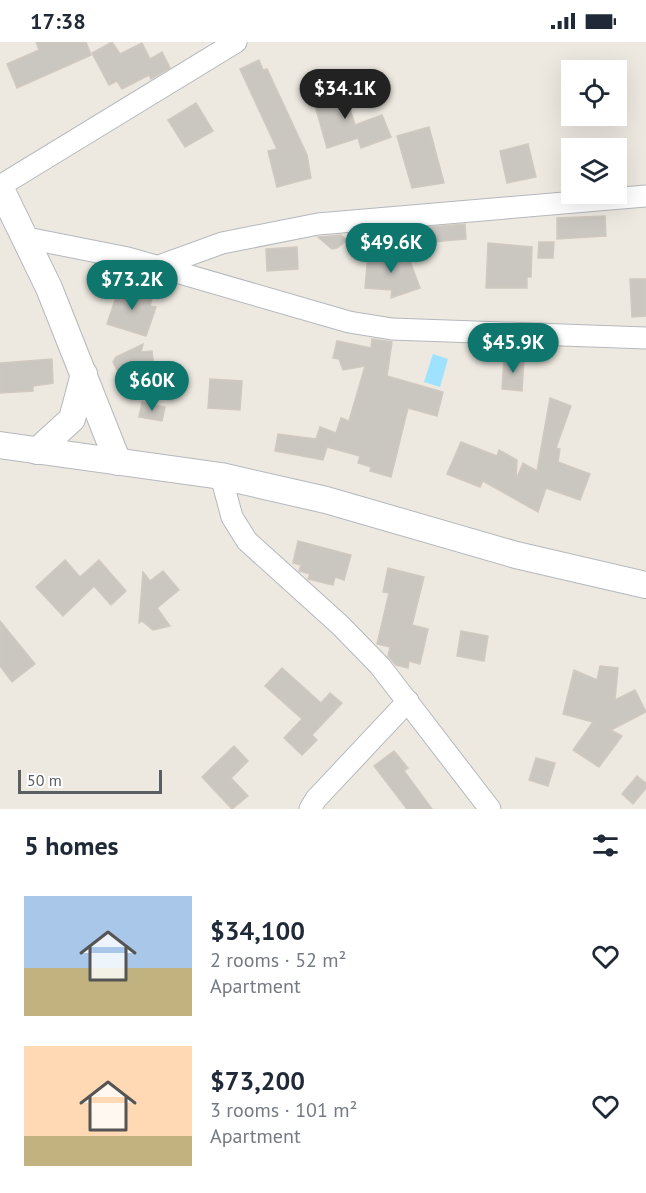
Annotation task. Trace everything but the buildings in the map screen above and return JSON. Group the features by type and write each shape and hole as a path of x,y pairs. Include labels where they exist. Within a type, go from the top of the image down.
{"street":[{"path":"118,462 27,238 0,186 236,42"},
{"path":"159,266 222,243 318,224 646,196"},
{"path":"27,238 159,266 193,278 349,322 392,328 646,338"},
{"path":"37,451 72,420 84,374"},
{"path":"0,445 220,476 326,500 516,555 646,585"},
{"path":"220,476 232,517 247,541 340,625 408,701 489,809"},
{"path":"310,809 316,799 408,701"}],"water":[{"path":"433,354 448,359 440,387 424,382"}]}
